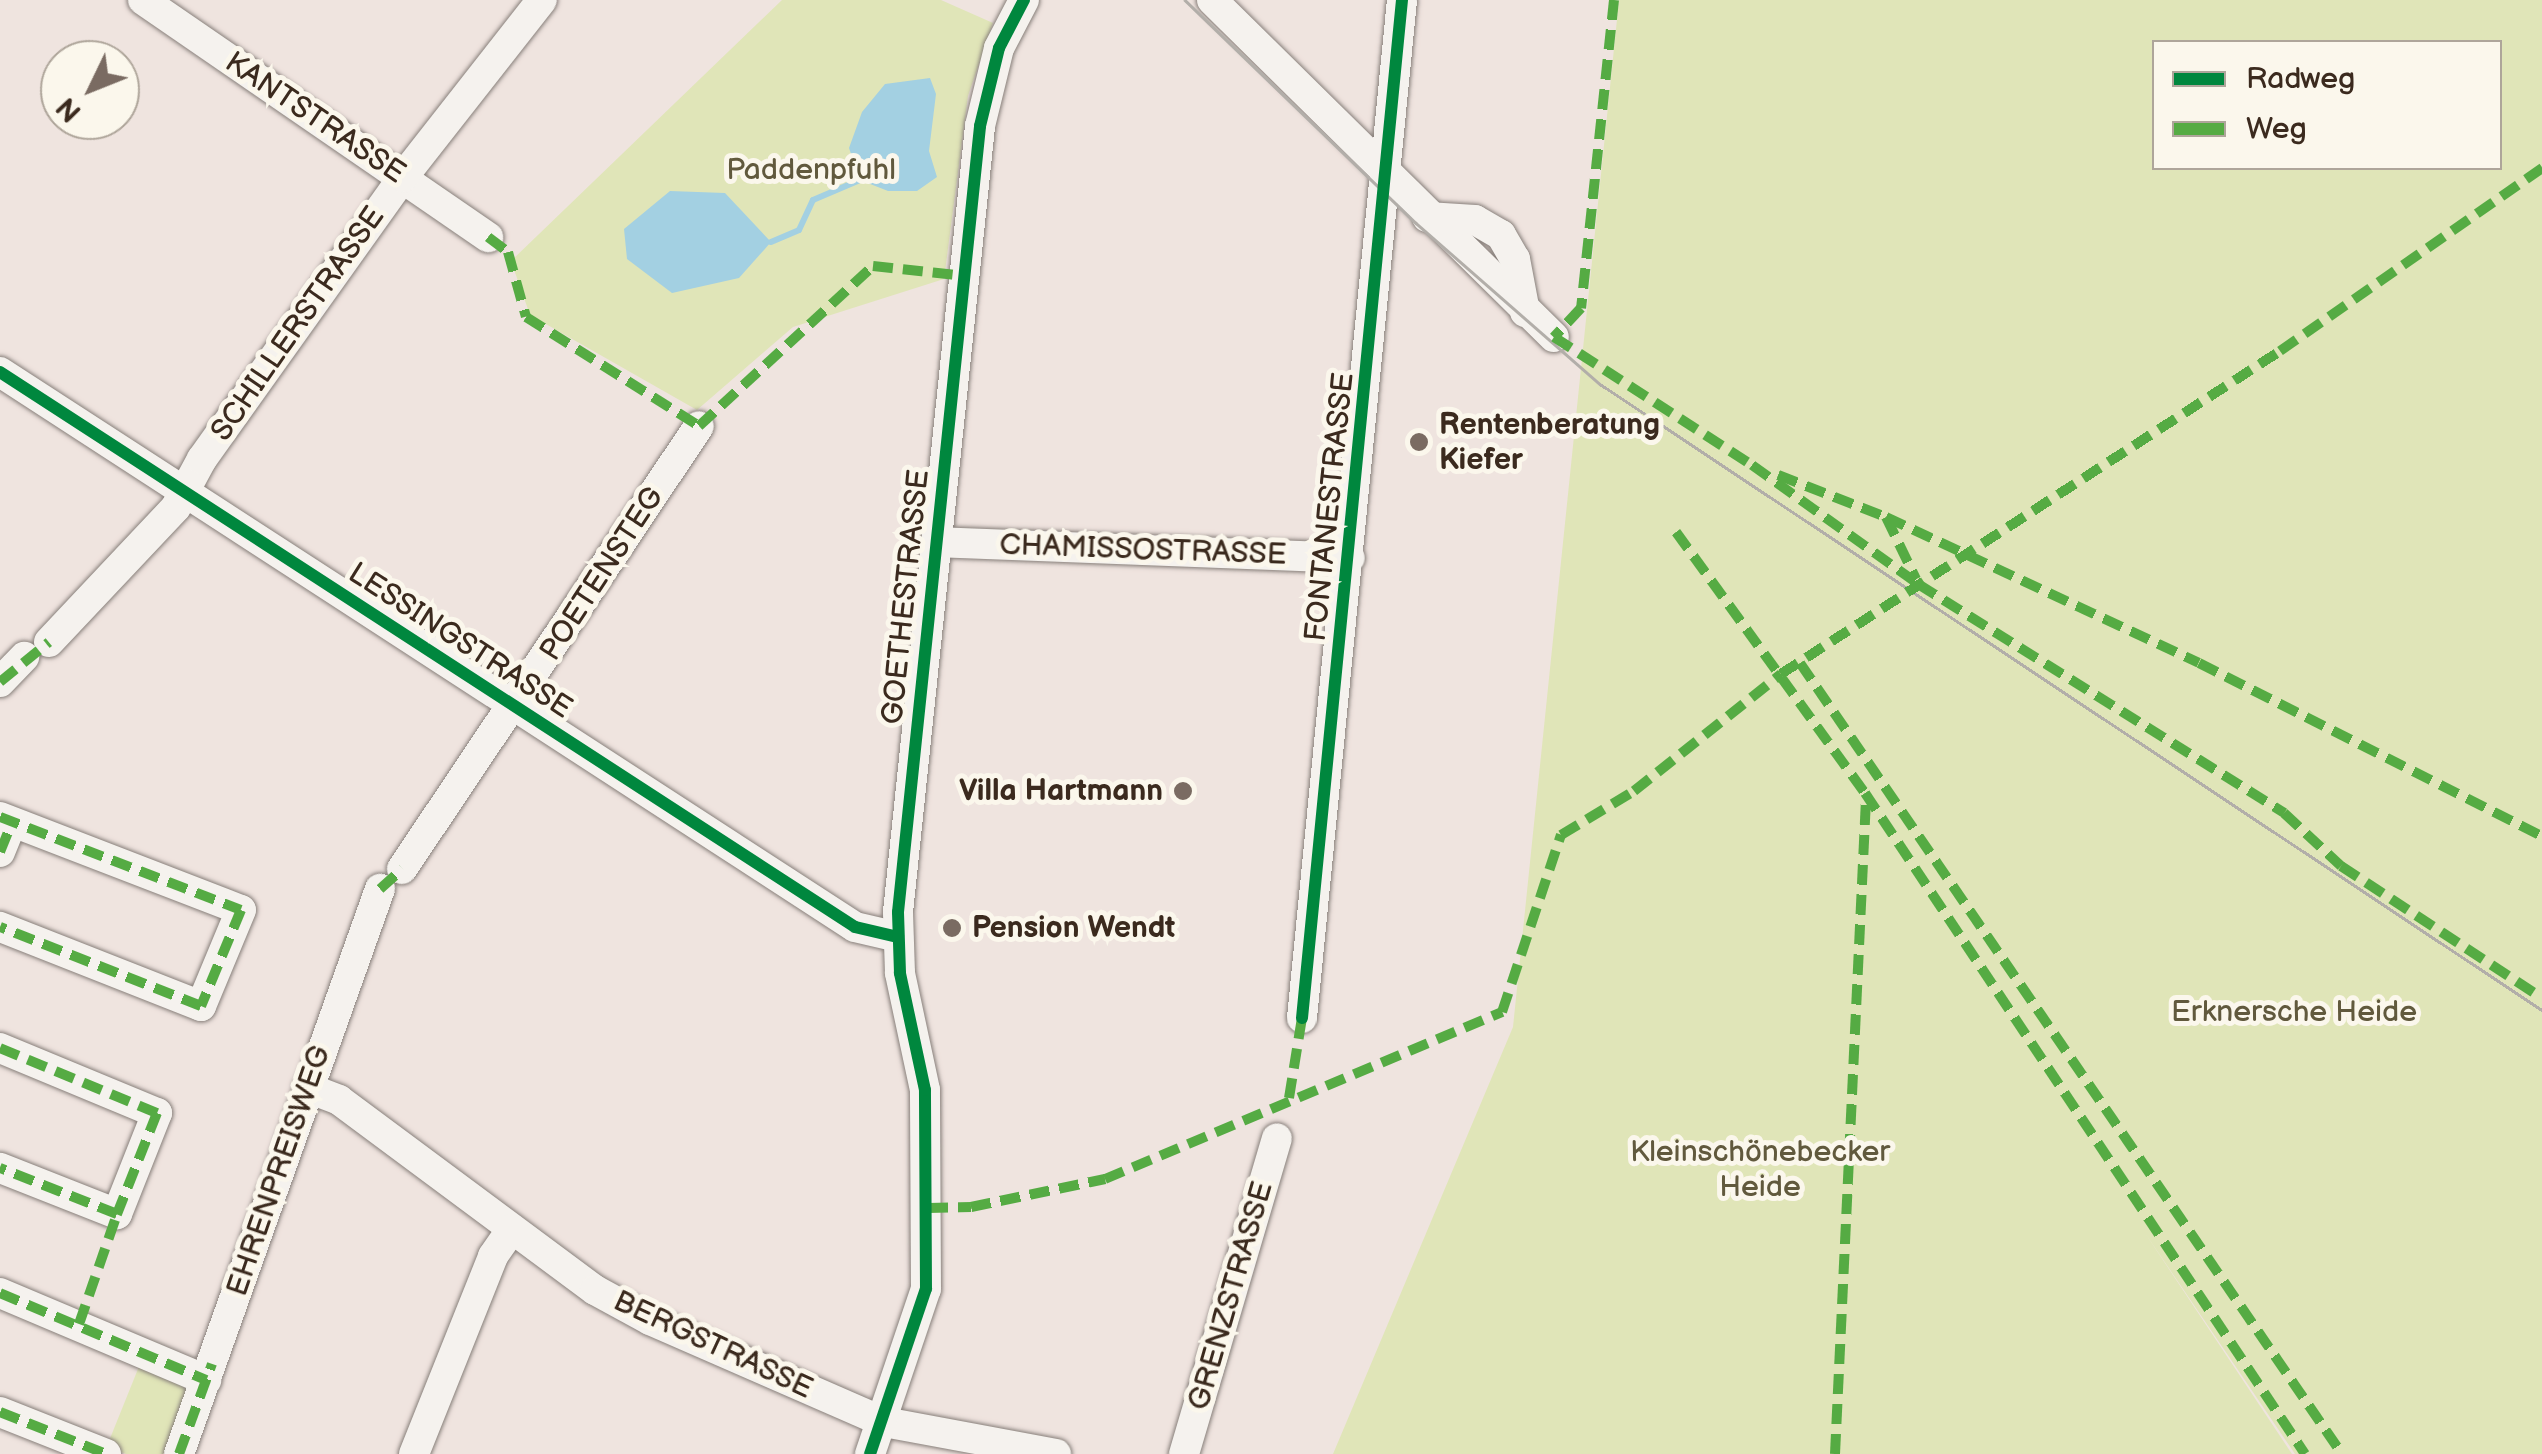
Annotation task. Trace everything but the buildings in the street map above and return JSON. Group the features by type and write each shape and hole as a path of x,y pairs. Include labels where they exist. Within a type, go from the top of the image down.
{"street":[{"name":"KANTSTRASSE","path":"142,0 488,237"},
{"name":"SCHILLERSTRASSE","path":"0,682 37,650 176,507 184,488 403,177 542,0"},
{"name":"GOETHESTRASSE","path":"870,1454 926,1289 924,1090 898,937 980,126 999,48 1024,0"},
{"path":"1212,0 1383,164 1428,217 1554,337"},
{"name":"FONTANESTRASSE","path":"1302,1018 1402,0"},
{"name":"LESSINGSTRASSE","path":"0,372 184,488 515,709 855,928 898,937"},
{"name":"POETENSTEG","path":"391,879 515,709 699,426"},
{"name":"CHAMISSOSTRASSE","path":"936,542 1350,558"},
{"path":"0,852 6,820 241,910 202,1006 0,926"},
{"name":"EHRENPREISWEG","path":"179,1454 308,1088 391,879"},
{"path":"0,1048 158,1112 117,1214 0,1168"},
{"name":"BERGSTRASSE","path":"308,1088 338,1100 595,1290 650,1320 884,1422 1056,1454"},
{"name":"GRENZSTRASSE","path":"1184,1454 1278,1138"},
{"path":"414,1454 493,1256 512,1229"},
{"path":"0,1293 206,1380"},
{"path":"0,1412 106,1454"}],"green space":[{"name":"Paddenpfuhl","path":"782,0 941,0 993,23 968,96 944,279 793,327 697,410 530,315 511,261"},
{"path":"1619,0 2542,0 2542,1454 2295,1454 2145,1233 2292,1454 1333,1454 1513,1027"},
{"path":"140,1364 179,1378 190,1391 169,1454 126,1454 107,1446"}],"water":[{"path":"930,78 936,94 929,151 937,177 917,191 888,191 860,180 849,148 862,112 885,84"},
{"path":"670,191 725,193 771,242 739,278 672,293 627,259 624,229"}],"waterway":[{"path":"771,242 799,230 813,200 860,180"}],"tram line":[{"path":"1185,0 1416,223 1600,384 2542,1010"}],"marked path":[{"path":"1614,0 1581,308 1554,337 1752,465 1918,584 2284,813 2341,866 2542,998"},
{"path":"928,1208 971,1207 1105,1179 1502,1012 1561,835 1634,791 1781,674 2280,351 2542,168"},
{"path":"488,237 508,252 526,317 699,426 873,266 965,276"},
{"path":"1778,475 1886,517 2199,663 2542,836"},
{"path":"1886,517 1916,579"},
{"path":"1676,532 1865,793 2305,1454"},
{"path":"0,682 49,642"},
{"path":"1800,663 2342,1454"},
{"path":"1835,1454 1866,798"},
{"path":"0,817 241,910 201,1006 0,927"},
{"path":"0,852 12,822"},
{"path":"380,889 402,869"},
{"path":"1289,1098 1302,1018"},
{"path":"0,1048 157,1113 117,1214 0,1168"},
{"path":"79,1324 117,1214"},
{"path":"0,1293 206,1380"},
{"path":"179,1454 212,1364"},
{"path":"0,1412 106,1454"}],"cycle path":[{"path":"870,1454 926,1289 925,1090 900,973 898,912 980,126 999,48 1024,0"},
{"path":"1302,1018 1402,0"},
{"path":"0,372 855,927 898,937"}],"place":[{"name":"Rentenberatung Kiefer","path":"1419,442"},
{"name":"Villa Hartmann","path":"1183,791"},
{"name":"Pension Wendt","path":"952,928"}],"park label":[{"name":"Erknersche Heide","path":"2294,1012"},
{"name":"Kleinschönebecker Heide","path":"1760,1169"}]}
